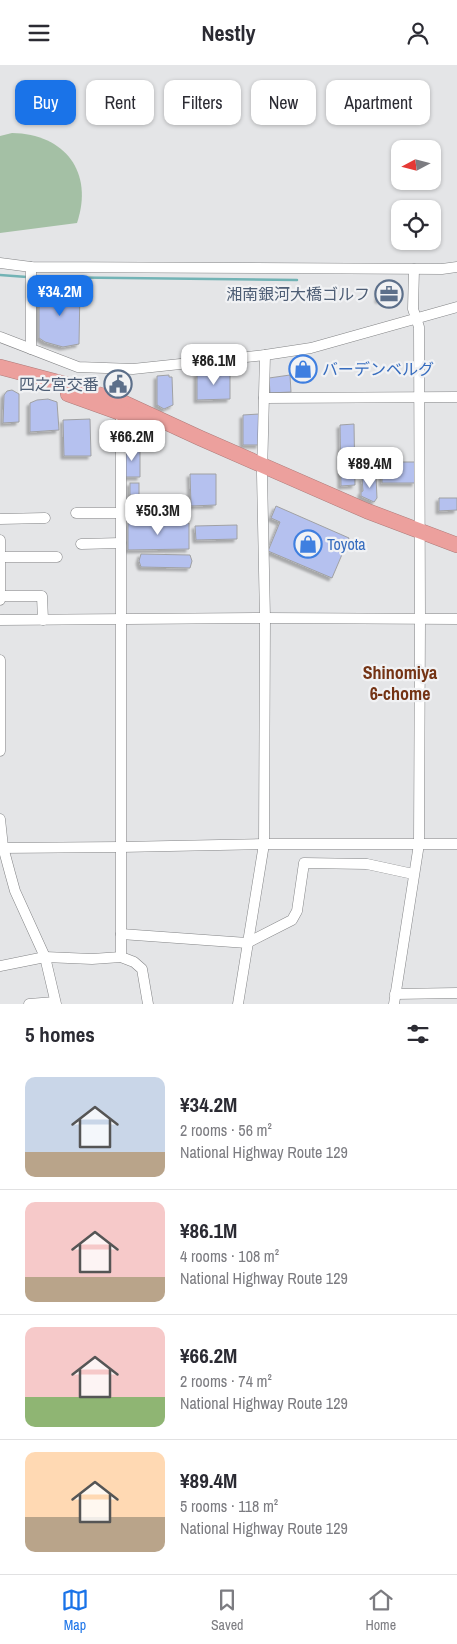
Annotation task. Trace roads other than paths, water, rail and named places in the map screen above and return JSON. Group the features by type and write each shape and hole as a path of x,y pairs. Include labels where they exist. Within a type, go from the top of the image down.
{"highway":[{"path":"0,367 71,390 121,413 367,511 457,555"},
{"path":"0,377 71,390 122,402 262,469"},
{"path":"420,537 457,545"}],"street":[{"path":"0,263 31,267 414,269 457,267"},
{"path":"31,267 31,349"},
{"path":"414,269 414,309 419,327 419,844 395,999 457,993"},
{"path":"0,337 78,367 133,369 264,355 311,347 457,307"},
{"path":"238,1004 264,844 265,618 262,469 264,355"},
{"path":"71,390 78,367"},
{"path":"264,397 457,397"},
{"path":"121,413 121,957"},
{"path":"76,513 121,513"},
{"path":"0,519 45,518"},
{"path":"0,540 0,600"},
{"path":"80,543 121,543"},
{"path":"0,557 57,557"},
{"path":"0,596 42,596 43,620"},
{"path":"0,620 457,619"},
{"path":"0,660 0,751"},
{"path":"0,819 2,848 15,891 45,957 55,1003 29,1004"},
{"path":"2,848 264,844 457,844"},
{"path":"121,935 248,943 292,920 297,911 304,863 367,864 413,874"},
{"path":"0,966 45,957 92,959 121,957 134,962 142,969 148,1004"}],"waterway":[{"path":"0,275 27,277"},
{"path":"34,277 297,280"}],"place":[{"name":"湘南銀河大橋ゴルフ","path":"389,294"},
{"name":"バーデンベルグ","path":"303,369"},
{"name":"四之宮交番","path":"118,384"},
{"name":"Toyota","path":"308,544"}],"district":[{"name":"Shinomiya 6-chome","path":"400,684"}]}
